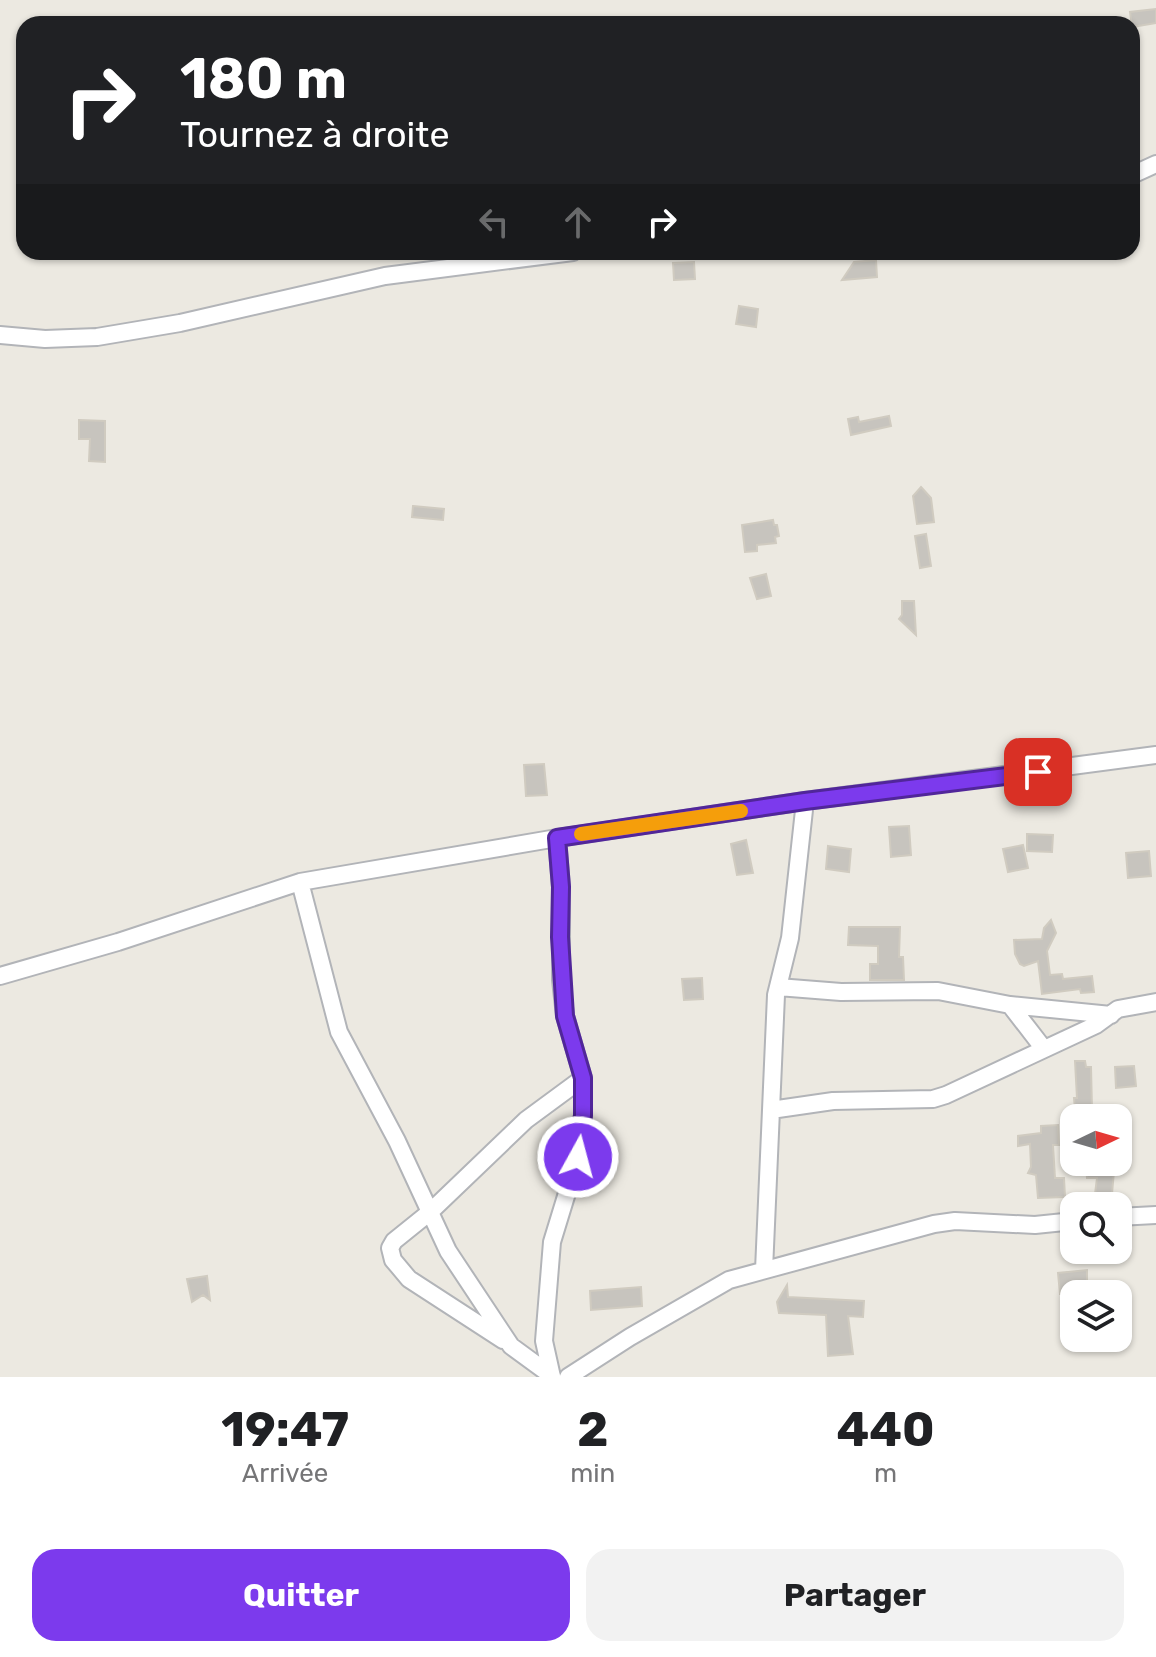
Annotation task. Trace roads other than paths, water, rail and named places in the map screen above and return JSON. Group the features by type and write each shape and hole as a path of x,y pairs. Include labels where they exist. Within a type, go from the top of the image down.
{"street":[{"path":"0,335 45,339 97,337 194,320 385,276 510,260"},
{"path":"0,976 118,942 300,882 557,838 805,801 1156,755"},
{"path":"764,1270 778,987 790,938 805,801"},
{"path":"552,1376 544,1341 552,1242 578,1157 583,1115 583,1078 565,1016 557,838"},
{"path":"300,882 339,1032 397,1141 448,1251 511,1346"},
{"path":"778,987 841,992 938,991 1010,1005 1111,1015"},
{"path":"771,1110 833,1101 933,1099 1044,1049 1126,1007 1156,1002"},
{"path":"1010,1005 1044,1049"},
{"path":"552,1376 409,1279 393,1260 390,1248 526,1120 583,1078"},
{"path":"1132,1216 1156,1215"},
{"path":"568,1377 729,1280 934,1224 955,1221 1035,1225 1060,1222"}]}
